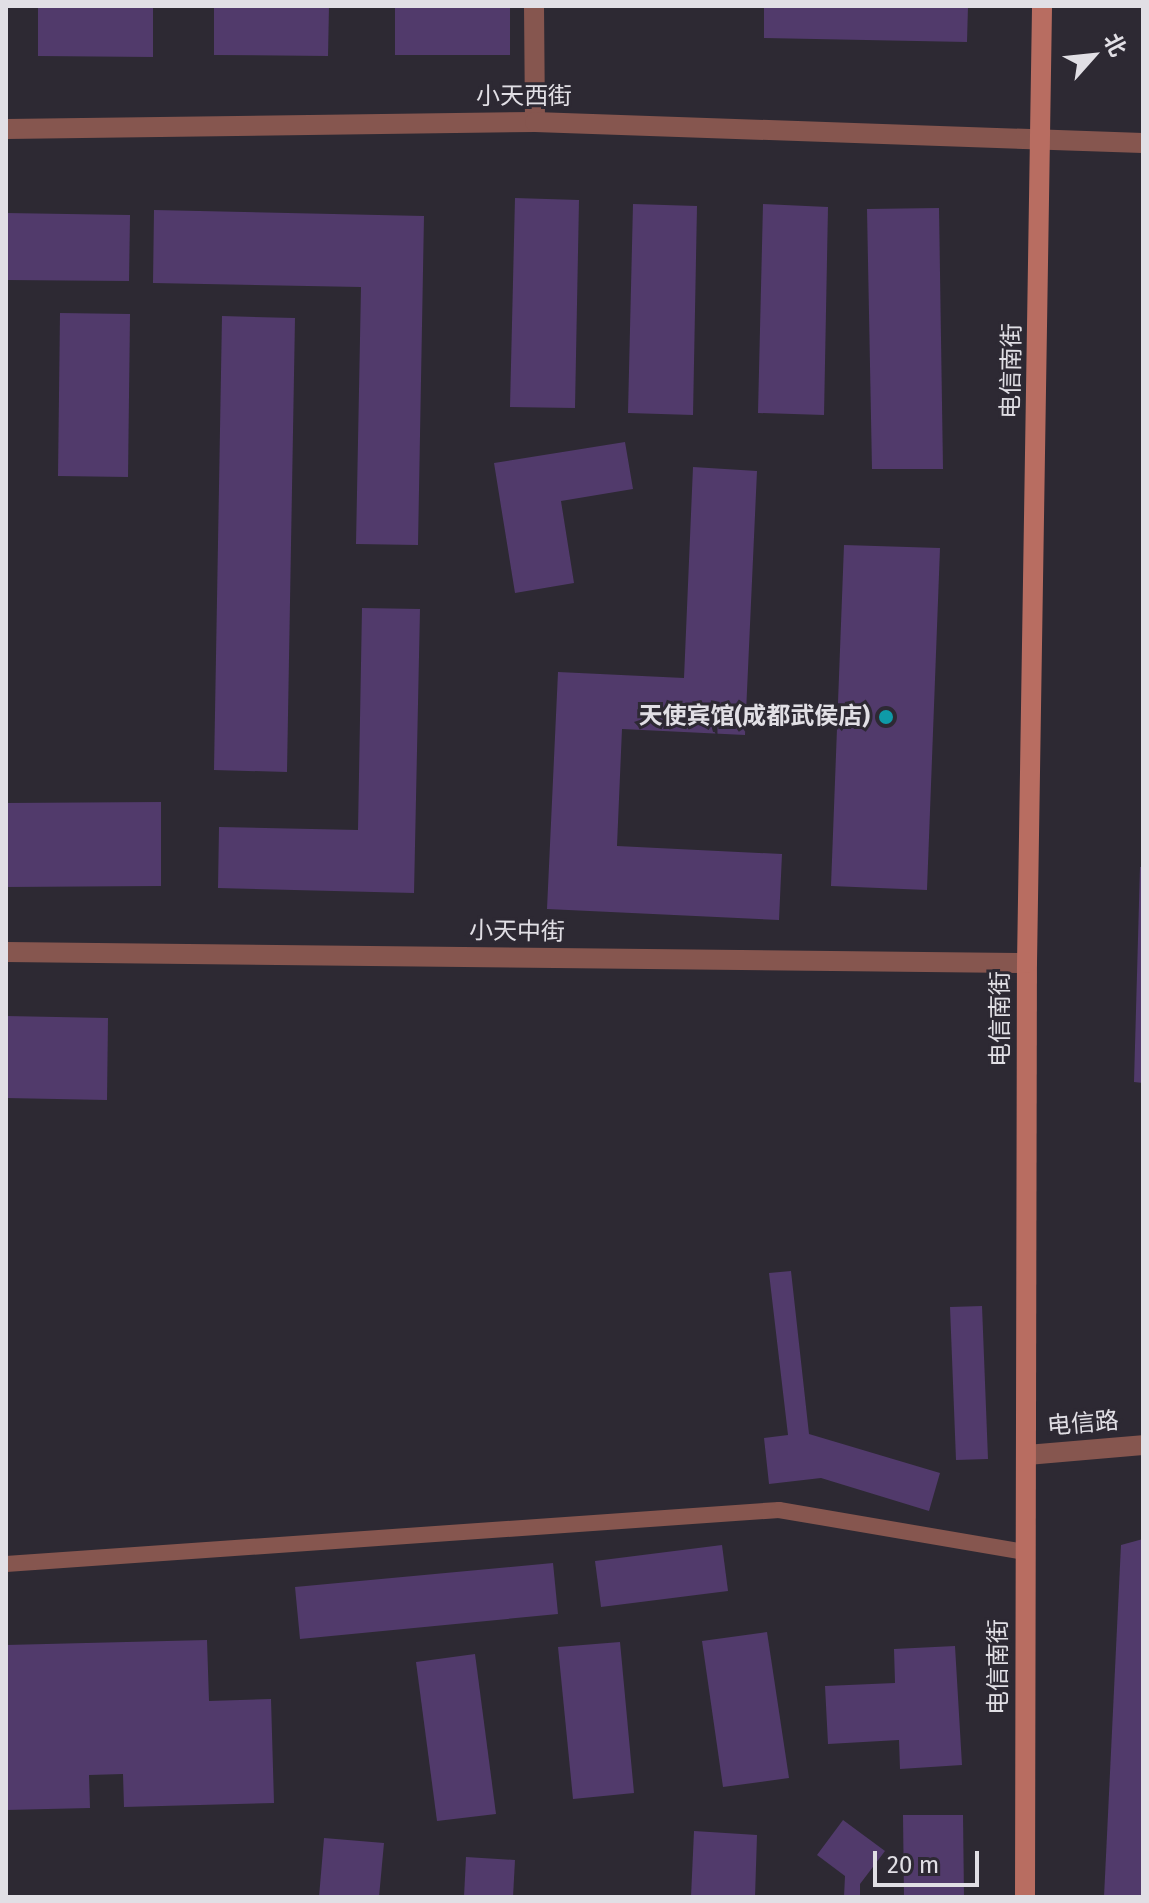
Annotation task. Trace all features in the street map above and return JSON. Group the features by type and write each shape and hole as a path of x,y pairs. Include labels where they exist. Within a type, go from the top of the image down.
{"street":[{"path":"534,6 535,122"},
{"name":"电信南街","path":"1025,1897 1027,963 1042,6"},
{"name":"小天西街","path":"6,129 535,122 1042,142 1143,143"},
{"name":"小天中街","path":"6,952 1027,963"},
{"name":"电信路","path":"1027,1455 1143,1445"}],"lane":[{"path":"6,1564 779,1510 1024,1552"}],"building":[{"path":"38,6 153,6 153,57 38,56"},
{"path":"214,6 329,6 328,56 214,55"},
{"path":"395,6 510,6 510,55 395,55"},
{"path":"764,6 968,6 967,42 764,38"},
{"path":"515,198 579,200 575,408 510,407"},
{"path":"633,204 697,206 693,415 628,413"},
{"path":"763,204 828,207 824,415 758,413"},
{"path":"939,208 943,469 872,469 867,209"},
{"path":"154,210 424,216 418,545 356,544 361,287 153,283"},
{"path":"6,213 130,215 129,281 6,280"},
{"path":"60,313 130,314 128,477 58,476"},
{"path":"222,316 295,318 287,772 214,770"},
{"path":"625,442 633,489 561,501 574,583 515,593 494,463"},
{"path":"693,467 757,471 745,735 622,729 617,846 782,854 779,920 547,909 558,672 684,678"},
{"name":"天使宾馆(成都武侯店)","path":"844,545 940,548 927,890 831,886"},
{"path":"362,608 420,609 414,893 218,888 219,827 358,830"},
{"path":"161,802 161,886 6,887 6,803"},
{"path":"1140,867 1143,867 1143,1083 1134,1082"},
{"path":"6,1016 108,1018 107,1100 6,1098"},
{"path":"791,1271 809,1434 940,1473 929,1511 821,1478 769,1484 764,1438 788,1435 769,1273"},
{"path":"982,1306 988,1459 956,1460 950,1307"},
{"path":"1143,1539 1143,1897 1104,1897 1121,1545"},
{"path":"722,1545 728,1591 601,1607 595,1561"},
{"path":"553,1563 558,1614 300,1639 295,1587"},
{"path":"767,1632 789,1778 723,1787 702,1641"},
{"path":"207,1640 209,1701 271,1699 274,1803 124,1807 123,1774 89,1775 90,1808 6,1810 6,1645"},
{"path":"620,1642 634,1793 573,1799 558,1647"},
{"path":"955,1646 962,1765 900,1769 899,1740 828,1744 825,1686 895,1683 894,1649"},
{"path":"475,1654 496,1814 437,1821 416,1662"},
{"path":"903,1815 963,1815 964,1897 904,1897"},
{"path":"843,1820 885,1851 860,1884 860,1897 844,1897 845,1876 817,1855"},
{"path":"694,1831 757,1835 755,1897 691,1897"},
{"path":"324,1838 384,1843 379,1897 319,1897"},
{"path":"466,1857 515,1860 513,1897 464,1897"}],"place":[{"name":"天使宾馆(成都武侯店)","path":"886,717"}]}
